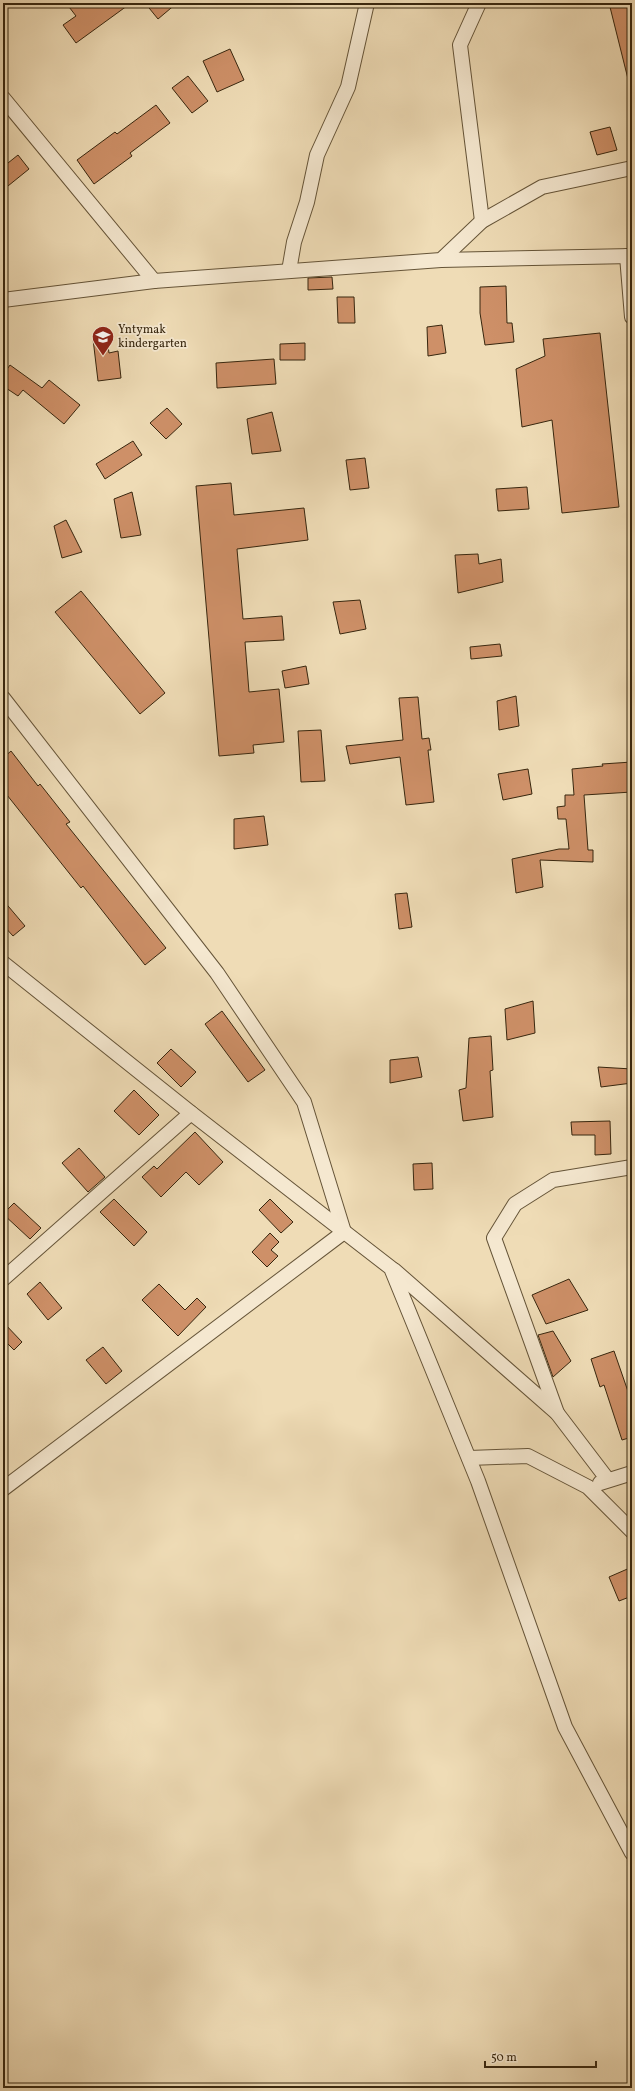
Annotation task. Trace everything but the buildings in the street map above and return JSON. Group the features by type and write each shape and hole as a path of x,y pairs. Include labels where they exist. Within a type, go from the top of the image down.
{"street":[{"path":"289,271 294,242 307,202 317,156 348,87 367,3"},
{"path":"479,3 460,45 482,221"},
{"path":"3,98 154,281"},
{"path":"441,260 482,221 542,187 632,168"},
{"path":"3,300 154,281 441,260 629,256 632,317"},
{"path":"3,698 218,973 304,1102 344,1232"},
{"path":"3,963 191,1113 391,1268 557,1413 608,1480"},
{"path":"3,1279 191,1113"},
{"path":"557,1413 494,1238 515,1204 553,1180 632,1167"},
{"path":"3,1489 344,1232"},
{"path":"391,1268 469,1458 565,1726 632,1853"},
{"path":"469,1458 528,1456 588,1487 632,1531"},
{"path":"588,1487 632,1473"}],"place":[{"name":"Yntymak kindergarten","path":"103,356"}]}
